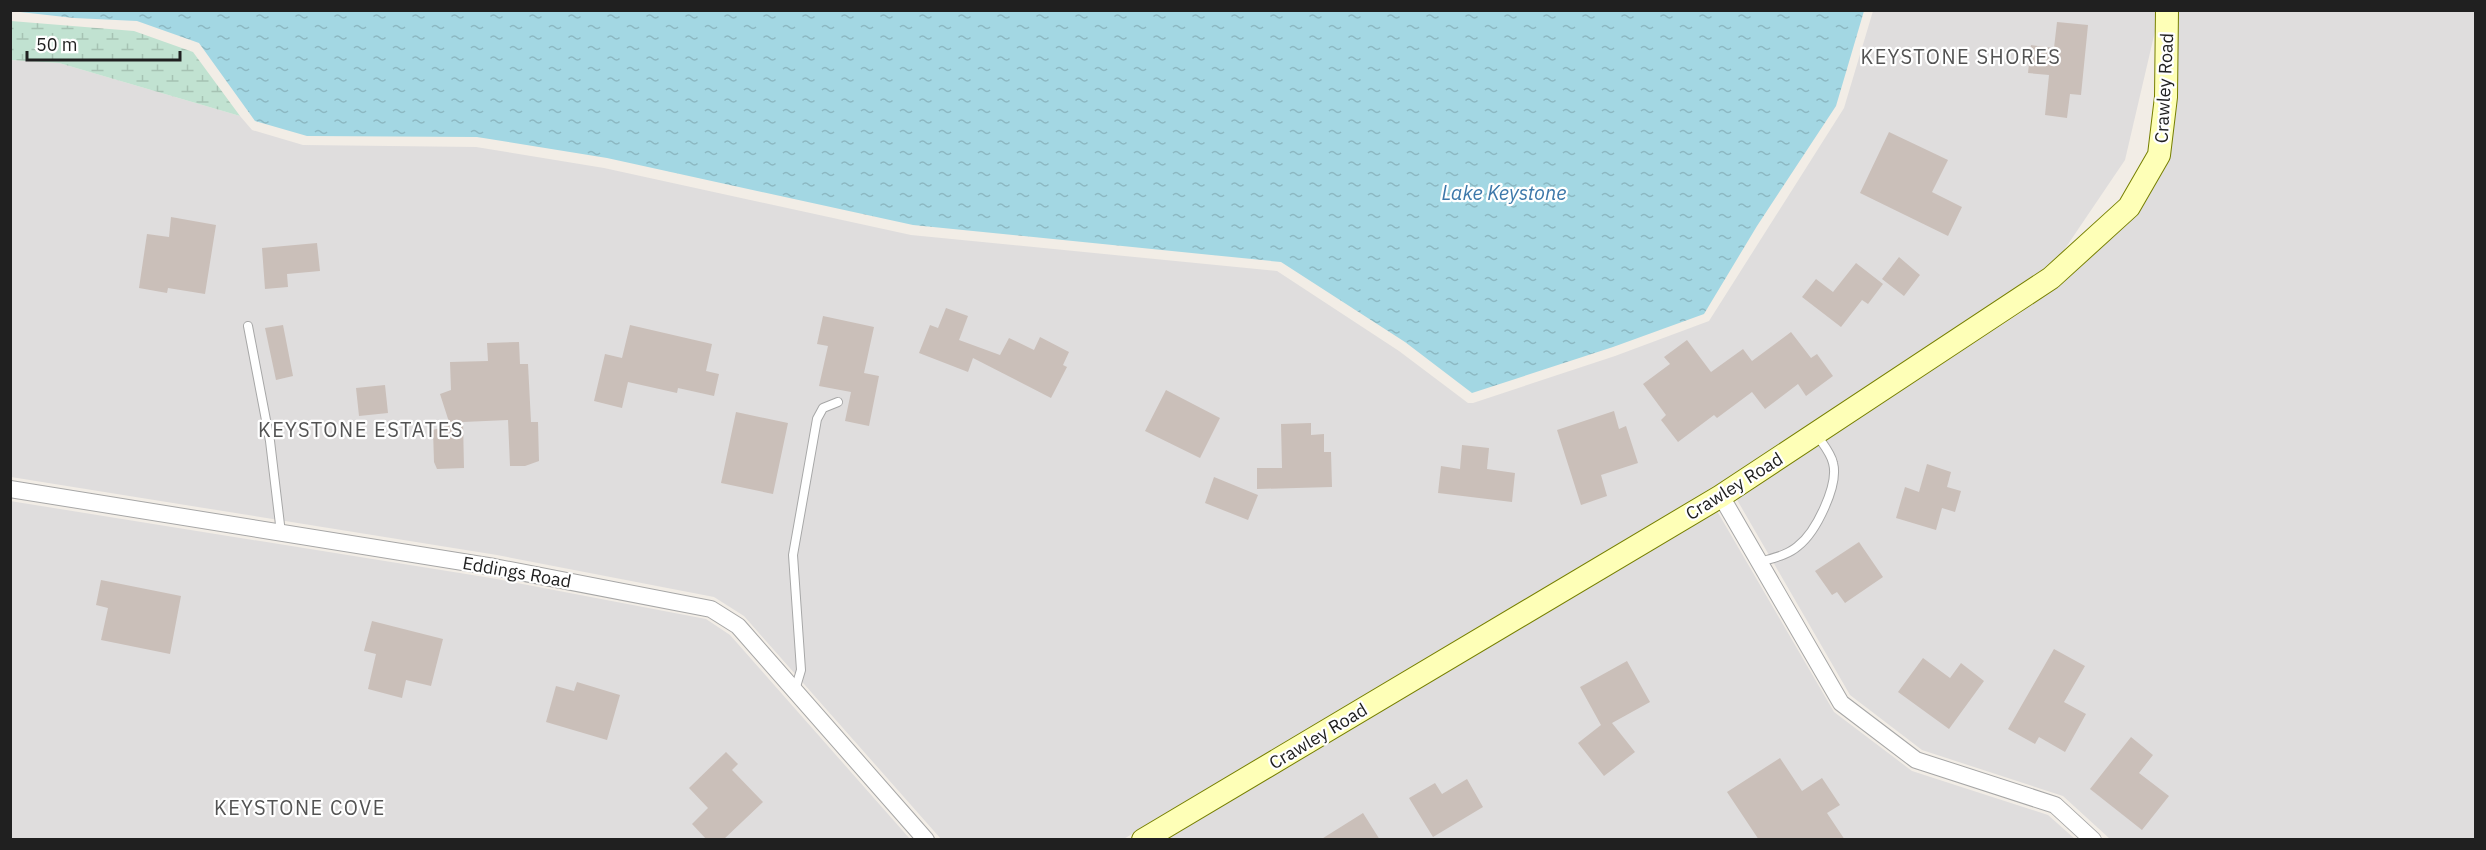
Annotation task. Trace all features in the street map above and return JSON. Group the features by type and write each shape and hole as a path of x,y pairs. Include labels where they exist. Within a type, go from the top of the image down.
{"street":[{"name":"Crawley Road","path":"1143,840 1721,496 2052,278 2129,207 2160,155 2166,96 2167,10"},
{"name":"Eddings Road","path":"10,489 494,567 711,609 738,626 926,840"},
{"path":"1721,496 1841,703 1916,760 2055,805 2093,840"}],"lane":[{"path":"248,326 270,441 281,533"},
{"path":"795,691 801,670 793,555 817,419 824,408 838,402"},
{"path":"1760,562 1785,554 1799,546 1821,516 1834,476 1833,462 1816,433"}],"shaded area":[{"path":"1873,11 2155,11 2156,27 2125,160 2060,256 2046,269 1716,486 1122,840 941,839 744,616 714,597 497,555 11,477 10,60 59,63 240,116 252,130 303,145 476,147 604,168 911,235 1277,271 1399,351 1468,403 1473,403 1615,356 1709,321 1844,108"},
{"path":"2178,11 2475,11 2475,839 2110,839 2063,796 1922,750 1850,695 1736,498 2022,312 2169,160 2178,95"},
{"path":"10,501 491,578 706,619 730,635 910,839 11,839"},
{"path":"1717,511 1834,712 1912,771 2048,815 2075,839 1164,840"}],"green space":[{"path":"11,21 134,31 193,52 240,116 59,63 11,60"}],"water":[{"name":"Lake Keystone","path":"11,11 1864,11 1836,106 1757,226 1704,314 1613,347 1472,393 1405,342 1281,262 913,225 607,158 477,137 307,136 255,121 199,43 137,21 74,18"}],"building":[{"path":"2057,22 2088,25 2081,95 2070,94 2067,118 2045,115 2049,75 2028,73 2031,45 2054,48"},
{"path":"1889,132 1948,160 1932,192 1962,207 1948,236 1860,193"},
{"path":"171,217 216,225 205,294 168,288 167,293 139,288 147,234 169,237"},
{"path":"317,243 320,271 287,274 288,287 265,289 262,248"},
{"path":"1899,257 1920,275 1904,296 1882,279"},
{"path":"1856,263 1883,284 1868,304 1862,300 1841,327 1802,297 1816,279 1833,292"},
{"path":"946,308 968,316 959,340 1000,355 1009,338 1034,350 1040,337 1069,352 1063,365 1067,367 1051,398 973,358 968,372 919,353 930,325 938,328"},
{"path":"823,316 874,327 864,373 879,376 869,426 845,421 851,392 819,386 828,346 817,344"},
{"path":"283,325 293,376 276,380 265,328"},
{"path":"630,325 712,344 706,371 719,374 714,396 678,388 677,393 628,382 622,408 594,401 605,354 622,358"},
{"path":"1791,332 1811,358 1817,354 1833,376 1806,396 1798,384 1765,409 1752,392 1717,418 1714,415 1678,442 1661,420 1666,415 1643,384 1670,364 1664,357 1687,340 1711,372 1743,349 1752,361"},
{"path":"519,342 520,364 528,364 531,422 538,422 539,461 525,466 510,466 508,420 463,422 464,468 437,469 434,462 433,430 460,422 449,422 440,394 451,390 450,362 488,361 487,343"},
{"path":"385,385 388,413 359,416 356,388"},
{"path":"1166,390 1220,418 1200,458 1145,431"},
{"path":"1614,411 1619,429 1626,426 1638,463 1601,475 1607,496 1581,505 1557,430"},
{"path":"736,412 788,423 773,494 721,483"},
{"path":"1311,423 1311,435 1324,434 1324,452 1331,452 1332,487 1257,489 1257,468 1282,468 1281,424"},
{"path":"1462,445 1489,448 1487,469 1515,473 1512,502 1438,493 1441,466 1460,469"},
{"path":"1927,464 1951,472 1947,487 1961,491 1955,512 1942,508 1936,530 1896,518 1905,487 1919,492"},
{"path":"1214,477 1258,495 1248,520 1205,503"},
{"path":"1859,542 1883,577 1845,603 1837,592 1832,595 1815,571"},
{"path":"101,580 181,596 170,654 101,640 108,608 96,605"},
{"path":"372,621 443,639 431,686 406,680 402,698 368,689 376,654 364,651"},
{"path":"2054,649 2085,666 2064,702 2086,714 2065,752 2039,737 2035,744 2008,729"},
{"path":"1923,658 1950,678 1961,663 1984,681 1949,729 1898,692"},
{"path":"1627,661 1650,702 1612,723 1635,752 1604,776 1578,743 1601,725 1580,687"},
{"path":"577,682 620,695 607,740 546,722 556,686 574,691"},
{"path":"2131,737 2153,755 2139,773 2169,796 2142,830 2090,789"},
{"path":"726,752 738,764 732,770 763,802 723,840 707,840 692,824 708,808 689,788"},
{"path":"1780,758 1802,791 1822,778 1840,805 1827,813 1845,840 1759,840 1727,792"},
{"path":"1467,779 1483,807 1433,837 1409,798 1435,783 1442,794"},
{"path":"1363,813 1380,840 1320,840"}],"district":[{"name":"KEYSTONE SHORES","path":"1961,56"},
{"name":"KEYSTONE ESTATES","path":"361,429"},
{"name":"KEYSTONE COVE","path":"300,807"}]}
